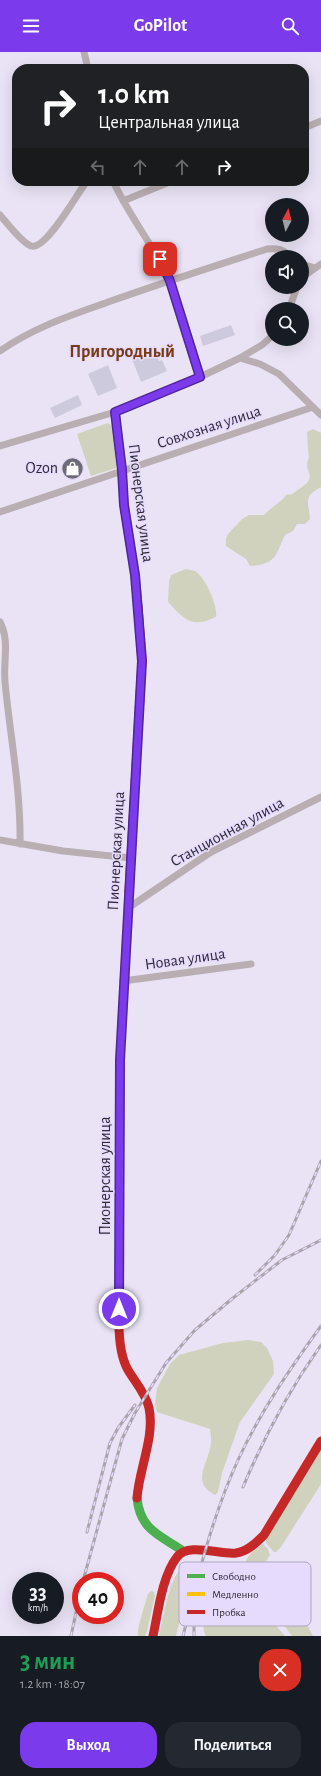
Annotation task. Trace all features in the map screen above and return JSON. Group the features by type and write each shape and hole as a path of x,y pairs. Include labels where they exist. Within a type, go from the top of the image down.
{"street":[{"path":"84,52 87,64"},
{"path":"309,126 321,121"},
{"path":"0,215 25,242 32,246 37,246 51,234 83,186"},
{"path":"116,186 123,201 155,250 170,281 200,377"},
{"path":"123,201 160,186"},
{"path":"0,351 40,327 60,319 267,249 275,248 282,250"},
{"path":"309,273 318,266"},
{"path":"0,446 115,412 200,377 240,358 265,342"},
{"path":"240,358 274,370 321,415"},
{"name":"Совхозная улица","path":"0,512 313,407"},
{"name":"Пионерская улица","path":"115,412 122,470 124,505 135,575 142,661 120,1060 119,1336 122,1356 145,1397 149,1408 150,1431 137,1494 136,1504 138,1511 140,1517 151,1530 183,1551"},
{"path":"0,622 6,635 7,643 5,680 10,732 19,789 20,844"},
{"name":"Станционная улица","path":"128,908 211,852 321,796"},
{"path":"0,840 63,851 131,858"},
{"name":"Новая улица","path":"124,980 251,964"},
{"path":"153,1636 170,1569 175,1558 183,1551 196,1549 216,1553 235,1554 258,1542 264,1535 321,1441"}],"green space":[{"path":"108,423 113,427 118,461 116,468 91,476 77,434"},
{"path":"313,429 321,433 321,487 309,497 308,504 310,519 305,524 297,524 293,531 285,535 274,558 259,565 250,566 246,559 226,546 226,538 242,519 249,515 264,515 286,495 293,494 309,480 310,477 307,466 309,458 307,432"},
{"path":"186,569 195,571 207,586 213,599 216,617 200,622 194,622 184,617 168,602 169,581 171,575"},
{"path":"248,1340 261,1342 267,1348 273,1361 274,1374 240,1422 222,1473 218,1492 215,1495 208,1490 202,1479 202,1473 211,1446 210,1429 157,1412 155,1404 157,1388 170,1364 179,1355 223,1343"},
{"path":"321,1447 321,1484 281,1547 274,1552 266,1543 266,1540"},
{"path":"263,1544 268,1549 270,1555 266,1562 246,1562 254,1551"},
{"path":"179,1572 179,1623 176,1636 159,1636 164,1611 176,1574"},
{"path":"151,1591 154,1592 155,1596 147,1631 145,1636 138,1636 138,1628 143,1609 148,1594"},
{"path":"204,1626 276,1626 285,1636 206,1636"},
{"path":"284,1626 308,1626 313,1636 292,1636"}],"building":[{"path":"231,325 235,335 203,346 200,336"},
{"path":"155,350 159,361 162,360 167,371 141,382 132,359"},
{"path":"108,365 117,388 98,396 88,374"},
{"path":"78,395 82,405 55,418 50,408"}],"railway":[{"path":"255,1275 275,1255 289,1235 321,1161"},
{"path":"85,1572 122,1439 135,1413 166,1363 195,1330 233,1298 282,1260 321,1240"},
{"path":"202,1562 213,1525 229,1481 247,1442 287,1375 321,1326"},
{"path":"243,1487 278,1414 298,1379 321,1345"},
{"path":"87,1532 110,1443 118,1428 135,1405"},
{"path":"71,1636 74,1624"},
{"path":"183,1636 186,1626"},
{"path":"194,1626 194,1636"}],"traffic: fast":[{"path":"115,412 122,470 124,505 135,575 138,606"},
{"path":"119,1323 120,1058"},
{"path":"137,1498 142,1518 147,1525 159,1536 183,1551"}],"traffic: slow":[{"path":"120,1058 129,892"}],"traffic: jam":[{"path":"129,892 142,661 138,606"},
{"path":"119,1323 120,1341 125,1365 140,1388 149,1408 150,1430 137,1498"},
{"path":"153,1636 164,1584 177,1557 189,1550 236,1553 248,1549 255,1544 264,1535 321,1441"}],"place":[{"name":"Ozon","path":"73,468"}],"district":[{"name":"Пригородный","path":"122,352"}],"route":[{"path":"119,1309 120,1060 142,661 135,575 122,490 122,470 115,412 200,377 170,281 160,259"}]}
